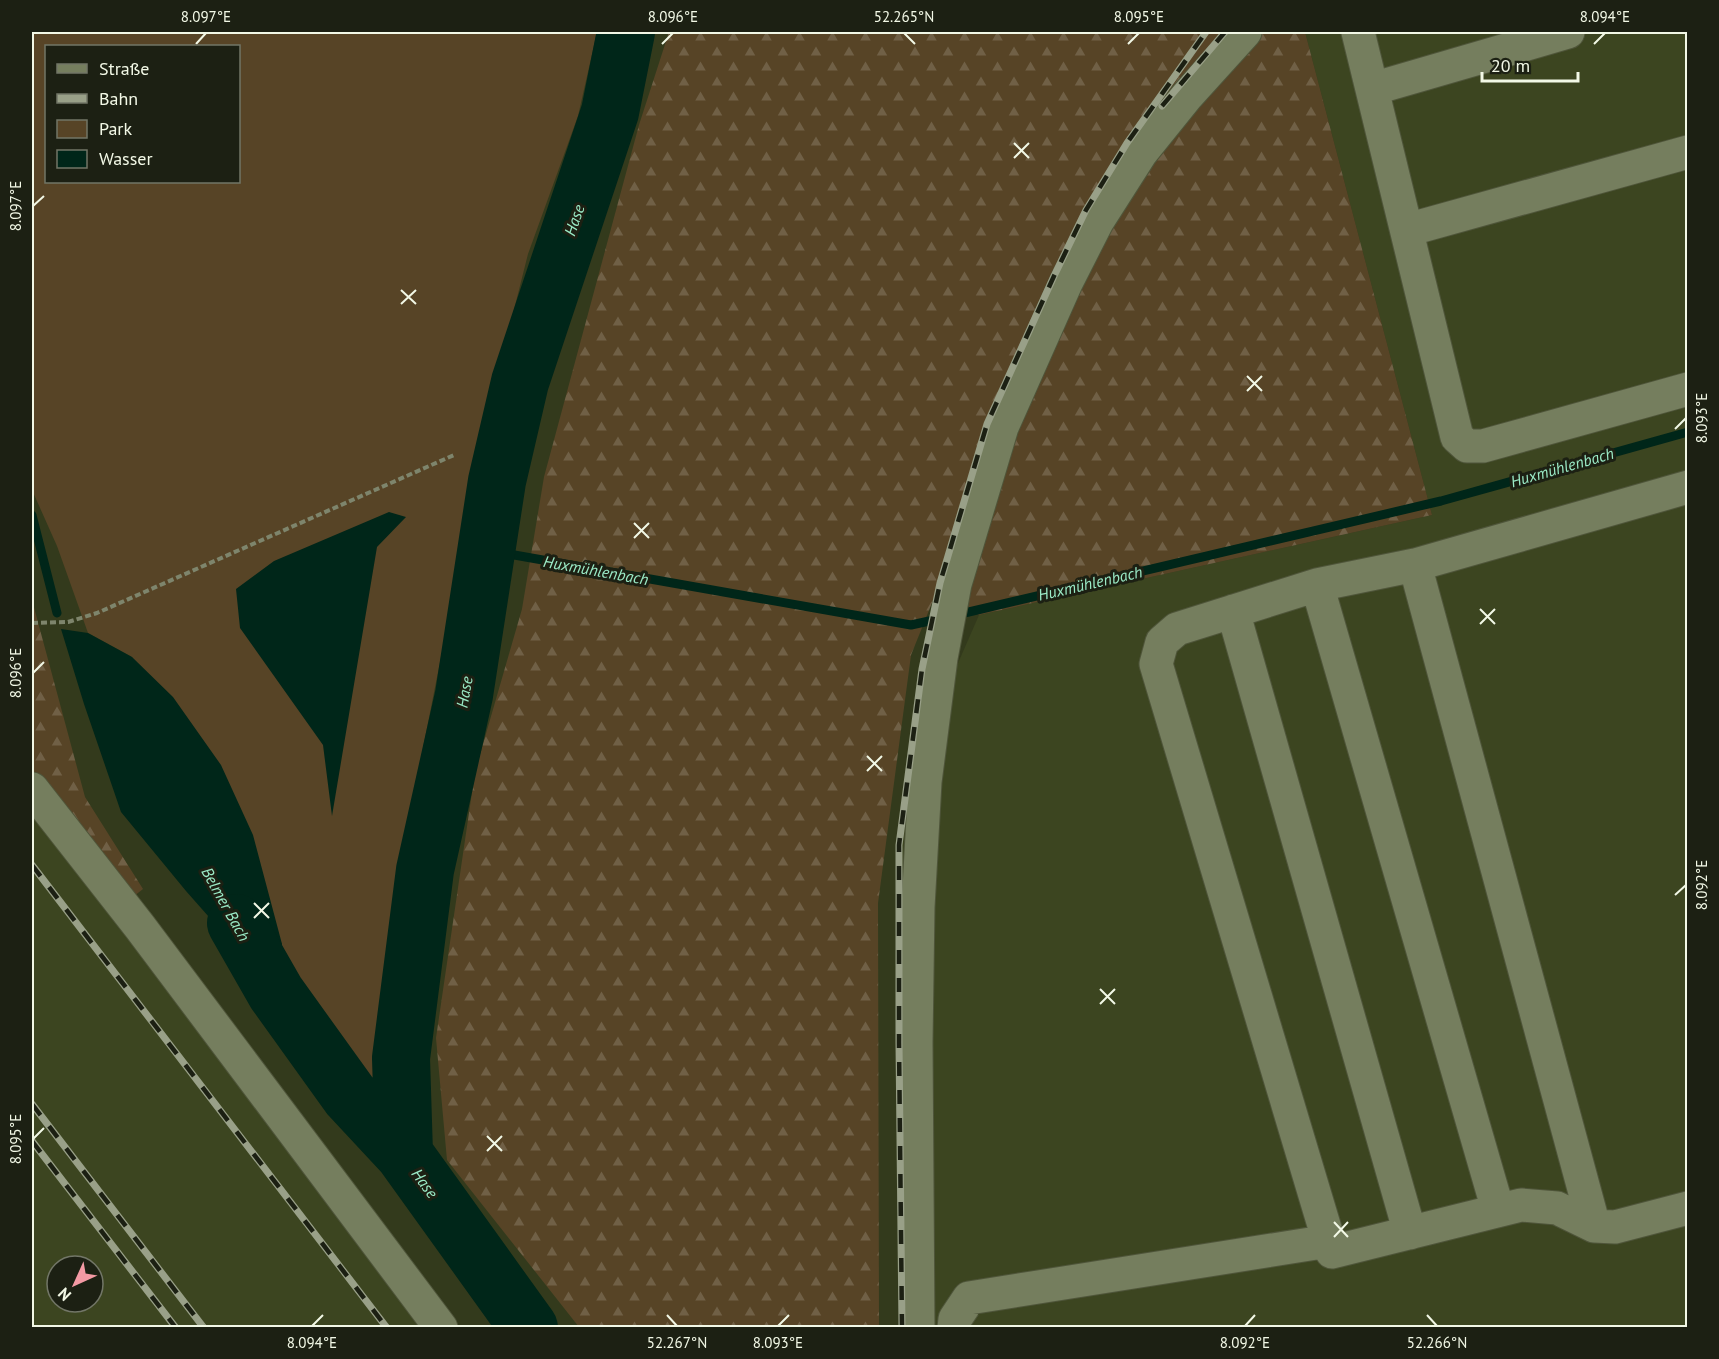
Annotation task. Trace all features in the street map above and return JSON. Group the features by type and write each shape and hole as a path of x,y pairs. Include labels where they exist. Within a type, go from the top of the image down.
{"lane":[{"path":"918,1328 916,1043 918,907 925,782 941,658 955,584 1002,427 1066,283 1097,222 1141,153 1186,96 1245,32"},
{"path":"1358,32 1456,437 1467,446 1483,446 1688,389"},
{"path":"1372,89 1568,32"},
{"path":"1407,230 1688,152"},
{"path":"1688,487 1415,566 1317,585 1177,629 1162,642 1156,664 1332,1252 1521,1205 1557,1208 1594,1226 1615,1227 1688,1208"},
{"path":"1415,566 1594,1226"},
{"path":"1317,585 1498,1210"},
{"path":"1233,611 1410,1233"},
{"path":"32,789 140,927 441,1328"},
{"path":"954,1328 956,1319 969,1298 1329,1242"}],"path":[{"path":"32,623 68,622 97,613 454,455"}],"shaded area":[{"path":"1305,32 1687,32 1687,1327 912,1327 899,1043 899,845 907,780 979,615 1432,515"},
{"path":"32,809 424,1327 32,1327"}],"green space":[{"path":"32,32 597,32 578,116 528,254 494,389 422,753 380,1014 373,1096 278,973 282,944 132,657 88,633 57,546 32,490"},
{"path":"669,32 1305,32 1432,515 979,615 940,583 911,655 878,903 879,1327 579,1327 447,1160 436,1038 475,772 522,609 544,477 639,125"},
{"path":"32,600 85,797 143,889 129,900 32,770"}],"water":[{"path":"389,512 406,517 377,547 332,816 323,745 240,628 236,589 274,561"},
{"path":"61,629 88,633 132,657 173,697 221,765 253,835 282,944 276,993 186,891 121,812"}],"waterway":[{"name":"Hase","path":"529,1328 404,1154 401,1058 425,870 464,695 497,481 520,382 610,112 626,32"},
{"name":"Huxmühlenbach","path":"956,615 1441,501 1688,432"},
{"name":"Belmer Bach","path":"32,515 57,613"},
{"name":"Huxmühlenbach","path":"486,550 911,625 943,618"},
{"name":"Belmer Bach","path":"236,923 276,993 350,1096 404,1154"}],"railway":[{"path":"902,1328 899,845 922,669 940,583 987,424 1054,276 1086,210 1127,143 1206,32"},
{"path":"1162,106 1225,32"},
{"path":"32,865 387,1328"},
{"path":"32,1104 204,1328"},
{"path":"32,1141 176,1328"}]}
